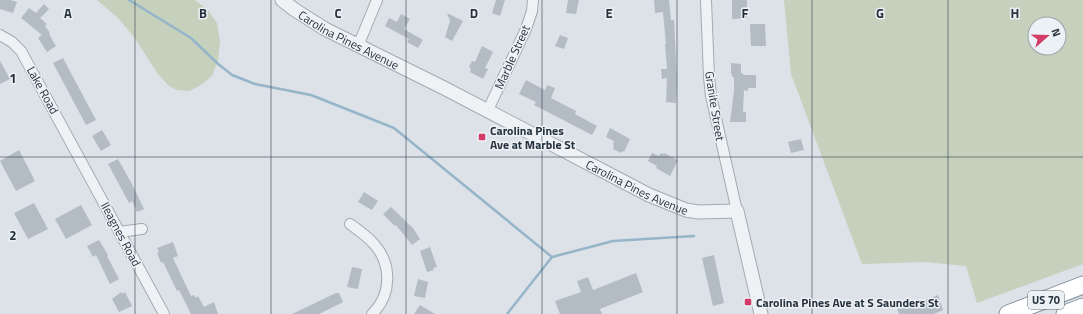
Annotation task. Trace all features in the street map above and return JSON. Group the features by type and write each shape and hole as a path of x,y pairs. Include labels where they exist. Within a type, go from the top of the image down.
{"highway":[{"name":"US 70","path":"1008,314 1083,285"},
{"name":"US 70","path":"1065,314 1083,307"}],"street":[{"name":"Carolina Pines Avenue","path":"282,0 315,23 358,46 432,82 487,112 668,204 698,212 737,211"},
{"path":"358,46 377,0"},
{"name":"Marble Street","path":"487,112 526,30 532,11 533,0"},
{"name":"Granite Street","path":"706,0 711,96 737,211"},
{"name":"Lake Road","path":"0,35 12,42 21,51 77,153"},
{"name":"Ileagnes Road","path":"77,153 164,314"},
{"path":"737,211 761,314"},
{"path":"350,224 364,234 374,244 385,261 387,273 386,292 372,314"},
{"path":"119,232 142,229"}],"green space":[{"path":"97,0 195,0 208,10 217,23 220,41 218,61 212,76 201,85 189,91 177,90 169,86 158,74 134,37 117,17"},
{"path":"784,0 1083,0 1083,264 977,303 966,266 925,262 862,264 791,74"}],"building":[{"path":"0,0 17,2 13,13 0,9"},
{"path":"496,0 505,0 500,16 492,13"},
{"path":"568,0 579,0 576,14 566,13"},
{"path":"654,0 669,0 671,20 674,20 677,81 676,103 666,102 667,78 662,79 661,69 667,69 663,12 655,13"},
{"path":"732,0 747,0 747,18 732,19"},
{"path":"44,4 49,9 40,18 47,24 45,26 56,46 47,52 38,38 42,35 21,18 29,8 36,13"},
{"path":"447,13 463,21 452,41 445,37 450,21"},
{"path":"401,14 410,19 404,29 423,40 418,48 407,42 409,39 385,26 389,18 397,22"},
{"path":"750,24 765,24 766,46 751,46"},
{"path":"560,35 568,38 564,49 555,46"},
{"path":"482,46 493,52 485,68 488,69 483,79 470,72 471,69 469,67 472,61 475,62"},
{"path":"63,58 96,120 86,125 53,63"},
{"path":"0,61 10,79 0,84"},
{"path":"731,63 741,64 741,73 743,73 743,75 756,75 756,88 748,88 748,91 744,90 743,112 746,112 746,122 730,122 734,91 734,77 732,77 731,74"},
{"path":"526,80 545,90 547,85 555,88 551,98 576,111 575,114 597,126 592,135 534,105 536,102 519,94"},
{"path":"610,128 630,139 624,152 622,151 621,153 613,149 614,141 606,137"},
{"path":"102,130 111,145 101,151 92,136"},
{"path":"801,139 804,150 791,153 788,142"},
{"path":"19,150 35,181 16,191 0,161"},
{"path":"652,153 659,156 661,153 664,153 678,160 670,176 656,168 657,166 648,161"},
{"path":"118,159 144,209 137,212 132,201 129,203 108,164"},
{"path":"364,192 378,201 372,210 358,202"},
{"path":"34,203 48,229 28,239 14,213"},
{"path":"81,205 92,225 66,239 55,219"},
{"path":"391,207 413,228 420,239 412,245 396,225 395,226 383,214"},
{"path":"99,240 119,279 110,284 96,255 93,257 87,246"},
{"path":"173,242 178,256 173,258 191,296 194,295 196,298 198,296 204,307 214,302 218,314 191,314 179,290 177,291 163,262 161,263 157,253 159,252 157,248"},
{"path":"430,247 437,267 433,268 434,270 427,272 420,251"},
{"path":"714,255 724,303 713,306 702,258"},
{"path":"352,267 362,269 358,289 347,287"},
{"path":"636,273 643,292 600,309 602,314 560,314 555,301 581,292 577,281 588,277 593,290"},
{"path":"418,279 428,282 425,298 414,296"},
{"path":"121,292 122,294 125,292 132,306 119,312 112,299"},
{"path":"336,293 339,293 343,302 319,314 292,314"},
{"path":"938,295 943,310 934,314 899,314 896,306 911,300 913,305"},
{"path":"420,305 435,314 414,314"}],"waterway":[{"path":"129,0 191,38 232,75 255,84 311,95 394,128 552,257"},
{"path":"507,314 552,257 613,241 694,236"}],"place":[{"name":"Carolina Pines Ave at Marble St","path":"482,137"},
{"name":"Carolina Pines Ave at S Saunders St","path":"748,302"}]}
